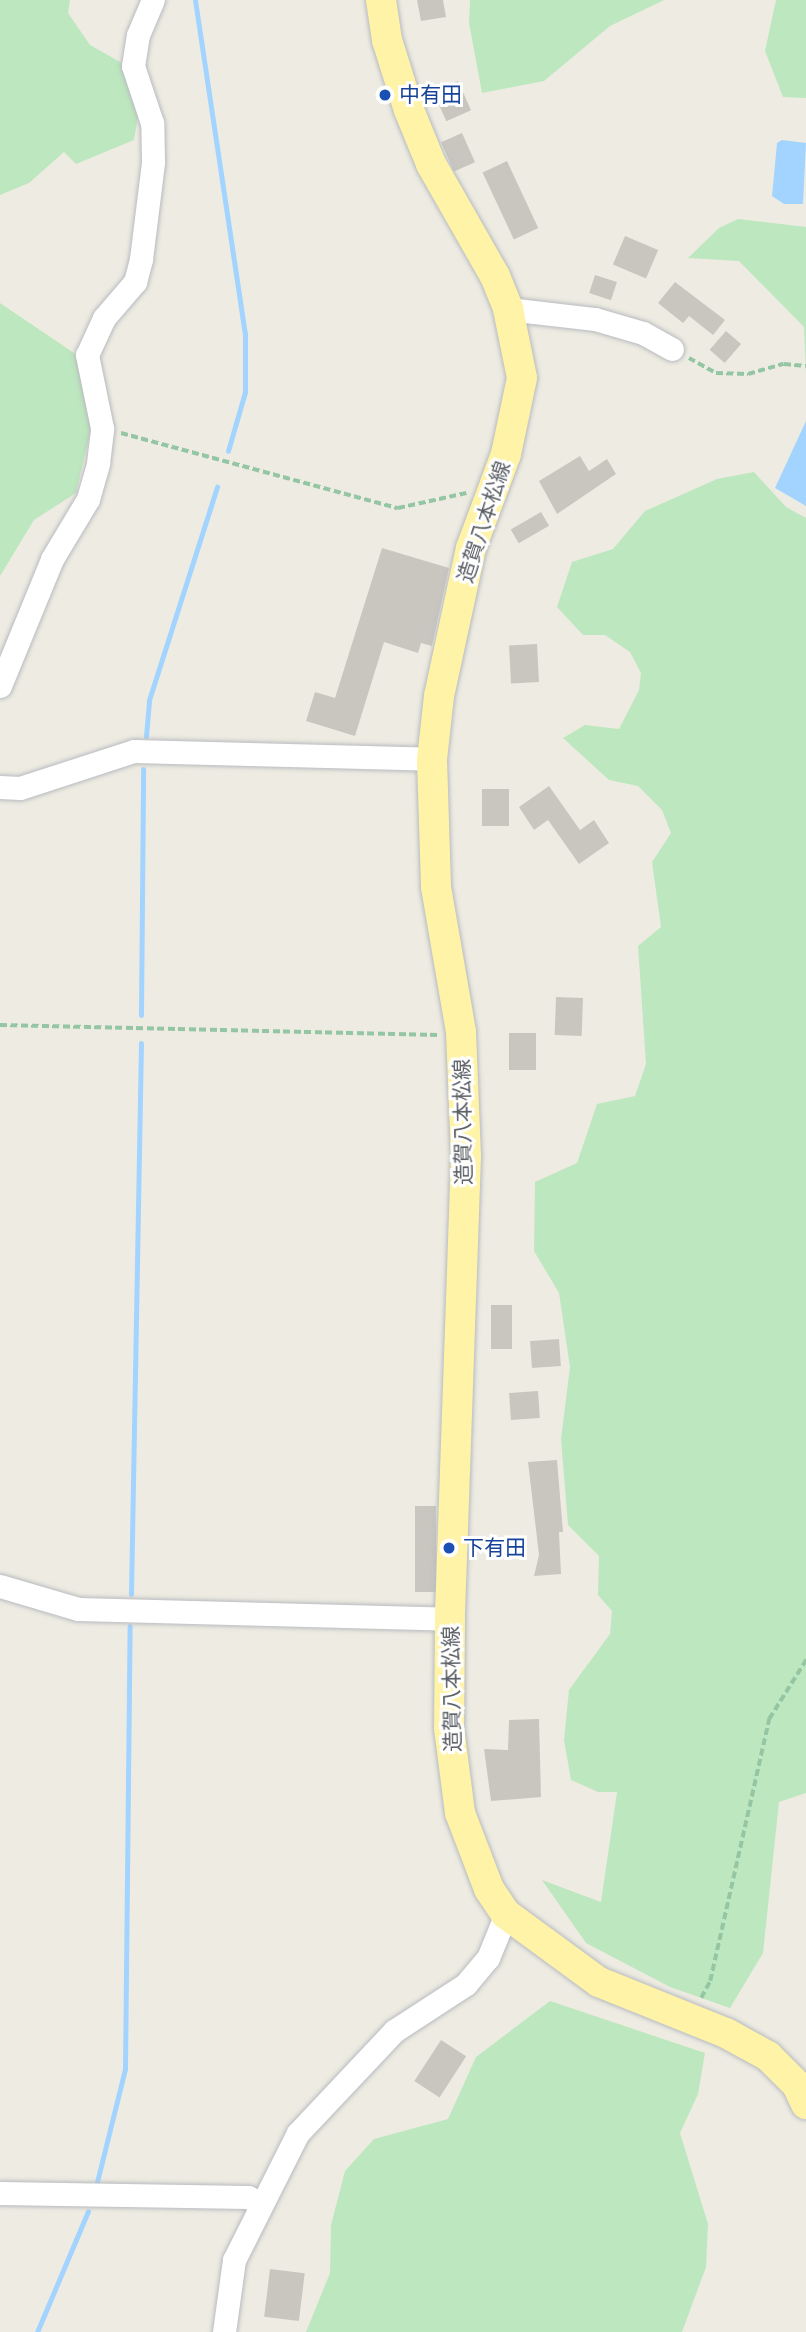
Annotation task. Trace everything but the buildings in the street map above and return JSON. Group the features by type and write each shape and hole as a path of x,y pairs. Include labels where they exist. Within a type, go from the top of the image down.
{"main road":[{"name":"造賀八本松線","path":"381,0 397,74 426,153 495,276 508,309 522,378 516,420 471,548 451,635 432,759 436,887 461,1032 466,1156 450,1619 449,1728 460,1813 489,1889 506,1914 600,1982 692,2023 726,2033 768,2056 803,2088"}],"street":[{"path":"0,686 52,559 88,499 102,428 87,355 104,318 135,282 141,259 153,162 152,123 133,66 138,34 153,0"},
{"path":"508,309 595,319 643,333 672,349"},
{"path":"0,787 20,788 134,751 432,759"},
{"path":"0,1586 78,1609 450,1619"},
{"path":"224,2332 233,2260 298,2133 394,2031 466,1984 488,1958 506,1914"},
{"path":"0,2193 248,2197 260,2203"}],"path":[{"path":"672,349 716,373 747,374 784,364 806,366"},
{"path":"102,428 398,508 473,491 489,499"},
{"path":"0,1025 445,1036 461,1032"},
{"path":"692,2023 710,1981 769,1719 806,1660"}],"green space":[{"path":"0,0 70,0 68,13 90,45 122,63 139,110 134,140 76,164 64,152 29,183 0,195"},
{"path":"470,0 664,0 610,26 544,81 482,93 469,23"},
{"path":"776,0 806,0 806,98 783,97 765,51"},
{"path":"738,219 806,227 806,375 804,327 739,261 688,258 719,228"},
{"path":"0,303 77,355 91,429 76,493 34,520 0,576"},
{"path":"754,472 786,507 806,518 806,1793 779,1802 763,1953 730,2008 670,1987 586,1943 542,1880 601,1902 617,1792 598,1792 571,1780 564,1740 569,1690 610,1634 612,1611 598,1595 599,1556 568,1525 561,1439 570,1367 559,1293 534,1251 535,1182 577,1163 597,1104 635,1096 646,1064 638,946 661,927 652,862 671,833 662,810 638,786 609,780 563,738 585,725 619,729 639,690 641,673 630,652 605,635 583,635 557,607 572,562 613,549 645,511 717,479"},
{"path":"550,2001 705,2053 698,2094 680,2133 708,2224 706,2267 682,2332 306,2332 330,2273 331,2225 345,2171 374,2139 448,2119 476,2057"}],"water":[{"path":"782,140 806,143 803,204 784,204 772,196 777,143"},
{"path":"806,421 806,506 775,488"}],"waterway":[{"path":"195,0 245,333 245,392 228,451"},
{"path":"146,736 149,700 217,487"},
{"path":"141,1015 143,769"},
{"path":"131,1594 141,1043"},
{"path":"96,2186 125,2069 130,1626"},
{"path":"37,2332 88,2211"}],"place":[{"name":"中有田","path":"385,95"},
{"name":"下有田","path":"449,1548"}]}
